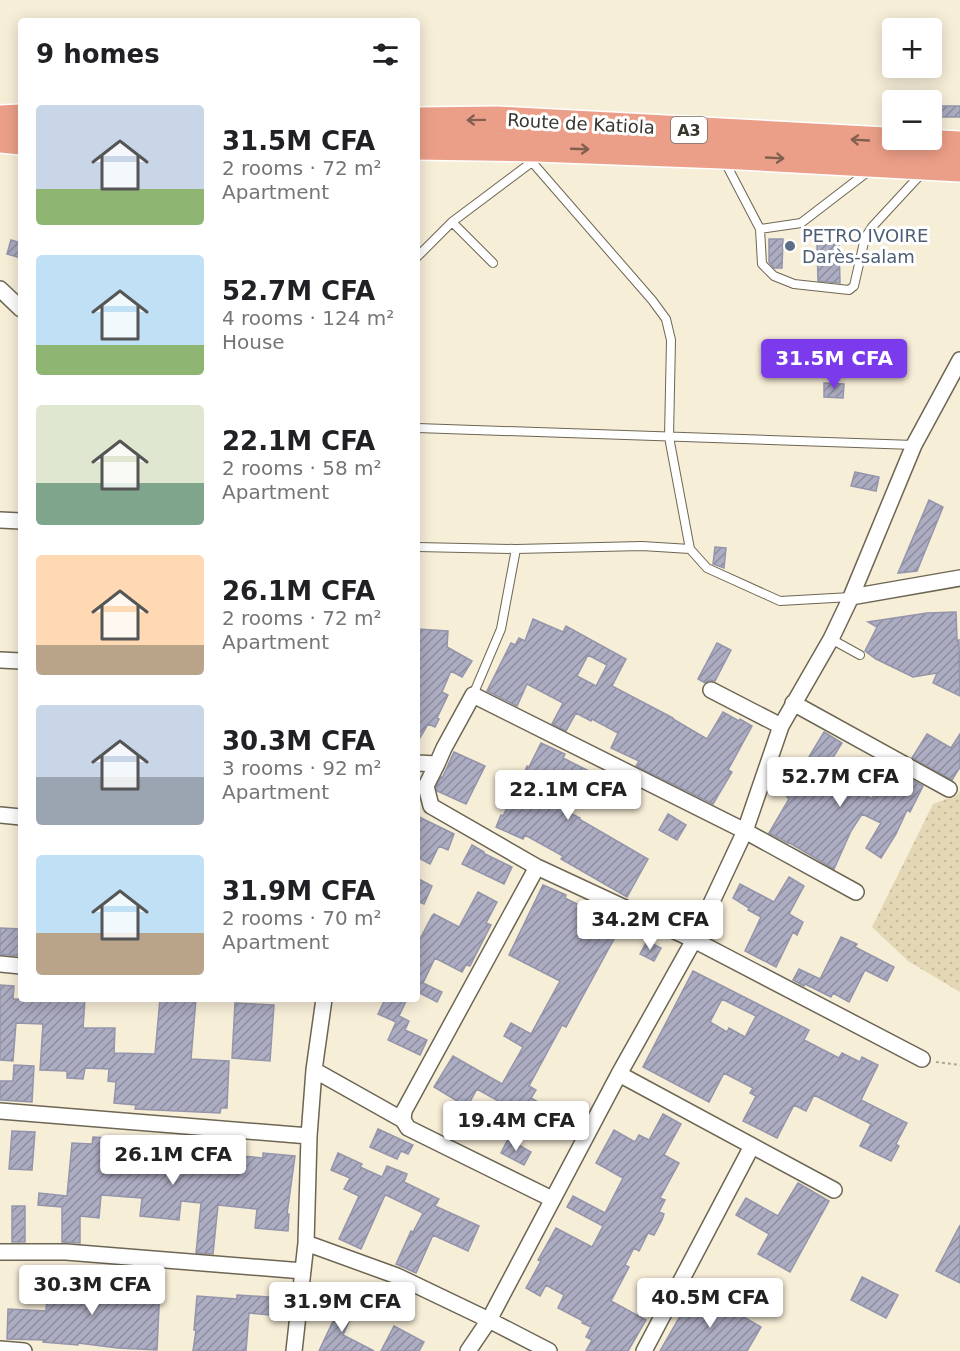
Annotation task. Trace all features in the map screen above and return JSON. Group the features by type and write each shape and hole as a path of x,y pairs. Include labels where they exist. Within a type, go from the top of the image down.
{"highway":[{"path":"0,119 18,118"},
{"name":"Route de Katiola","path":"420,121 498,120 960,145"},
{"path":"0,139 18,141"},
{"name":"Route de Katiola","path":"420,147 534,155 722,155 960,168"}],"street":[{"path":"0,289 18,306"},
{"path":"468,1351 489,1320 619,1074 694,940 745,831 781,726 831,639 914,445 960,360"},
{"path":"0,530 0,520 18,521"},
{"path":"850,597 960,578"},
{"path":"0,660 18,661"},
{"path":"711,690 781,726"},
{"path":"856,892 745,831 473,695 426,786 431,806 537,867 694,940 922,1059"},
{"path":"794,703 950,789"},
{"path":"420,763 437,764"},
{"path":"0,816 18,817"},
{"path":"403,1120 404,1111 537,867"},
{"path":"0,964 18,966"},
{"path":"294,1351 306,1243 309,1136 314,1070 324,1002"},
{"path":"314,1070 403,1120 408,1128 552,1199"},
{"path":"619,1074 834,1190"},
{"path":"0,1111 309,1136"},
{"path":"644,1351 752,1146"},
{"path":"306,1243 397,1275 549,1351"},
{"path":"0,1252 66,1252 303,1271"},
{"path":"0,1349 24,1351"}],"lane":[{"path":"420,254 452,222 534,155 666,319 671,340 669,437 690,549 707,568 780,601 850,597"},
{"path":"722,155 760,229 762,264 774,276 794,284 849,290 854,286 865,238 872,227 928,166"},
{"path":"760,229 801,223 877,165"},
{"path":"452,222 493,263"},
{"path":"420,428 914,445"},
{"path":"420,547 516,549 642,546 690,549"},
{"path":"473,695 501,629 516,549"},
{"path":"831,639 860,655"}],"path":[{"path":"922,1059 960,1065"}],"shaded area":[{"path":"960,791 960,992 908,961 872,927 933,804 957,795"}],"building":[{"path":"942,106 960,106 960,117 942,117"},
{"path":"769,239 783,239 782,268 774,268 769,262"},
{"path":"11,240 18,242 18,257 7,254"},
{"path":"817,244 839,244 840,283 818,281"},
{"path":"824,383 844,384 843,398 824,397"},
{"path":"855,472 879,477 876,491 851,486"},
{"path":"929,500 943,507 917,571 898,573"},
{"path":"715,547 726,548 724,568 713,564"},
{"path":"956,612 960,696 933,683 937,673 913,677 865,651 877,627 868,622 927,613"},
{"path":"533,619 563,632 566,626 626,659 612,686 707,739 723,712 752,726 728,770 732,772 713,804 636,766 639,761 611,748 618,733 592,719 591,721 576,713 566,731 552,724 563,703 527,684 517,706 487,691 511,643 515,645 519,638 525,641","holes":["588,655 607,665 596,686 577,676"]},
{"path":"420,629 448,631 447,647 472,661 462,677 451,671 442,692 448,695 437,718 439,719 435,727 428,724 420,738"},
{"path":"717,643 731,650 715,681 710,680 705,683 698,679"},
{"path":"824,732 842,743 824,772 872,799 890,768 923,786 910,812 907,810 881,858 866,848 881,823 862,814 851,831 834,869 769,833 789,799 787,797 797,780 795,780"},
{"path":"927,734 951,748 960,734 960,767 952,780 912,758"},
{"path":"541,743 565,754 563,758 601,777 592,798 580,793 570,813 648,859 627,897 561,859 563,856 525,835 523,839 496,827 521,776 527,766 529,767"},
{"path":"454,752 485,766 466,804 437,791 436,787"},
{"path":"668,814 686,825 677,840 659,830"},
{"path":"420,817 454,834 448,850 439,846 430,864 420,859"},
{"path":"472,845 512,867 504,884 462,864"},
{"path":"789,877 804,886 789,914 803,922 797,935 793,932 776,967 745,951 761,917 733,898 740,884 774,902"},
{"path":"420,880 432,886 424,904 420,902"},
{"path":"543,885 566,895 565,898 621,926 566,1027 562,1025 529,1086 536,1090 531,1098 552,1110 544,1124 477,1089 467,1107 434,1087 453,1056 502,1084 523,1047 504,1036 511,1023 531,1034 560,981 509,955"},
{"path":"478,892 497,902 486,923 491,925 470,966 466,965 462,972 435,958 423,983 442,992 437,1002 420,993 420,939 434,914 459,927"},
{"path":"0,928 18,929 18,956 0,954"},
{"path":"841,937 857,944 855,947 894,967 887,981 865,970 849,1002 833,993 831,997 793,980 799,969 820,979"},
{"path":"647,941 661,948 654,961 640,954"},
{"path":"693,971 809,1030 804,1040 839,1058 842,1053 860,1062 862,1057 878,1065 861,1100 907,1123 896,1144 899,1146 891,1161 860,1146 871,1124 814,1095 806,1111 794,1105 777,1138 743,1121 756,1096 750,1093 753,1088 724,1073 709,1102 643,1067","holes":["722,999 756,1016 745,1037 729,1028 727,1032 710,1022"]},
{"path":"0,985 14,986 13,999 18,999 18,1002 85,1002 83,1028 115,1028 114,1053 155,1054 160,1002 196,1002 191,1059 229,1061 227,1108 221,1108 220,1113 135,1109 136,1105 114,1103 116,1082 108,1081 109,1069 85,1068 83,1079 67,1078 67,1071 40,1070 43,1024 16,1023 13,1061 0,1060"},
{"path":"384,1002 406,1002 399,1016 409,1021 405,1030 427,1040 420,1055 388,1040 396,1022 378,1014"},
{"path":"235,1003 274,1005 270,1061 232,1058"},
{"path":"14,1065 34,1066 32,1102 0,1100 0,1081 13,1081"},
{"path":"663,1114 681,1124 664,1155 679,1163 660,1198 665,1200 659,1212 664,1214 662,1220 654,1235 648,1233 639,1251 634,1248 625,1265 629,1267 611,1301 646,1320 628,1351 586,1351 592,1340 586,1337 591,1327 558,1308 564,1295 546,1285 540,1296 526,1288 556,1228 592,1247 603,1226 567,1207 573,1196 605,1213 623,1178 596,1163 614,1130 635,1142 639,1135 649,1140"},
{"path":"378,1129 413,1145 408,1154 401,1151 397,1159 370,1147"},
{"path":"12,1131 35,1132 32,1170 9,1169"},
{"path":"93,1137 148,1141 146,1160 164,1160 164,1168 186,1170 187,1151 263,1158 263,1153 295,1156 287,1214 289,1214 288,1231 255,1228 257,1209 218,1205 213,1254 196,1253 201,1203 181,1201 179,1220 140,1216 142,1198 101,1195 99,1218 80,1216 80,1243 62,1242 62,1207 38,1205 39,1193 67,1196 72,1143 92,1144"},
{"path":"508,1139 531,1152 524,1165 501,1153"},
{"path":"338,1153 362,1164 360,1167 382,1177 387,1166 407,1174 404,1182 439,1199 435,1206 479,1226 468,1251 433,1235 416,1273 396,1264 411,1231 413,1232 423,1213 385,1195 361,1249 339,1239 359,1196 344,1189 350,1178 331,1170"},
{"path":"798,1183 829,1201 790,1272 758,1254 769,1234 736,1215 746,1198 778,1216"},
{"path":"12,1206 25,1206 25,1242 12,1242"},
{"path":"960,1225 960,1283 936,1271"},
{"path":"49,1276 84,1278 83,1285 120,1289 121,1284 160,1286 157,1350 7,1339 8,1309 46,1311"},
{"path":"862,1277 898,1295 886,1318 851,1300"},
{"path":"694,1292 728,1312 730,1309 761,1327 747,1351 660,1351"},
{"path":"237,1295 283,1298 281,1316 249,1313 246,1351 193,1351 197,1296 237,1299"},
{"path":"342,1302 355,1308 343,1335 374,1351 319,1351"},
{"path":"394,1326 424,1342 419,1351 381,1351"}],"place":[{"name":"PETRO IVOIRE Darès-salam","path":"790,246"}]}
